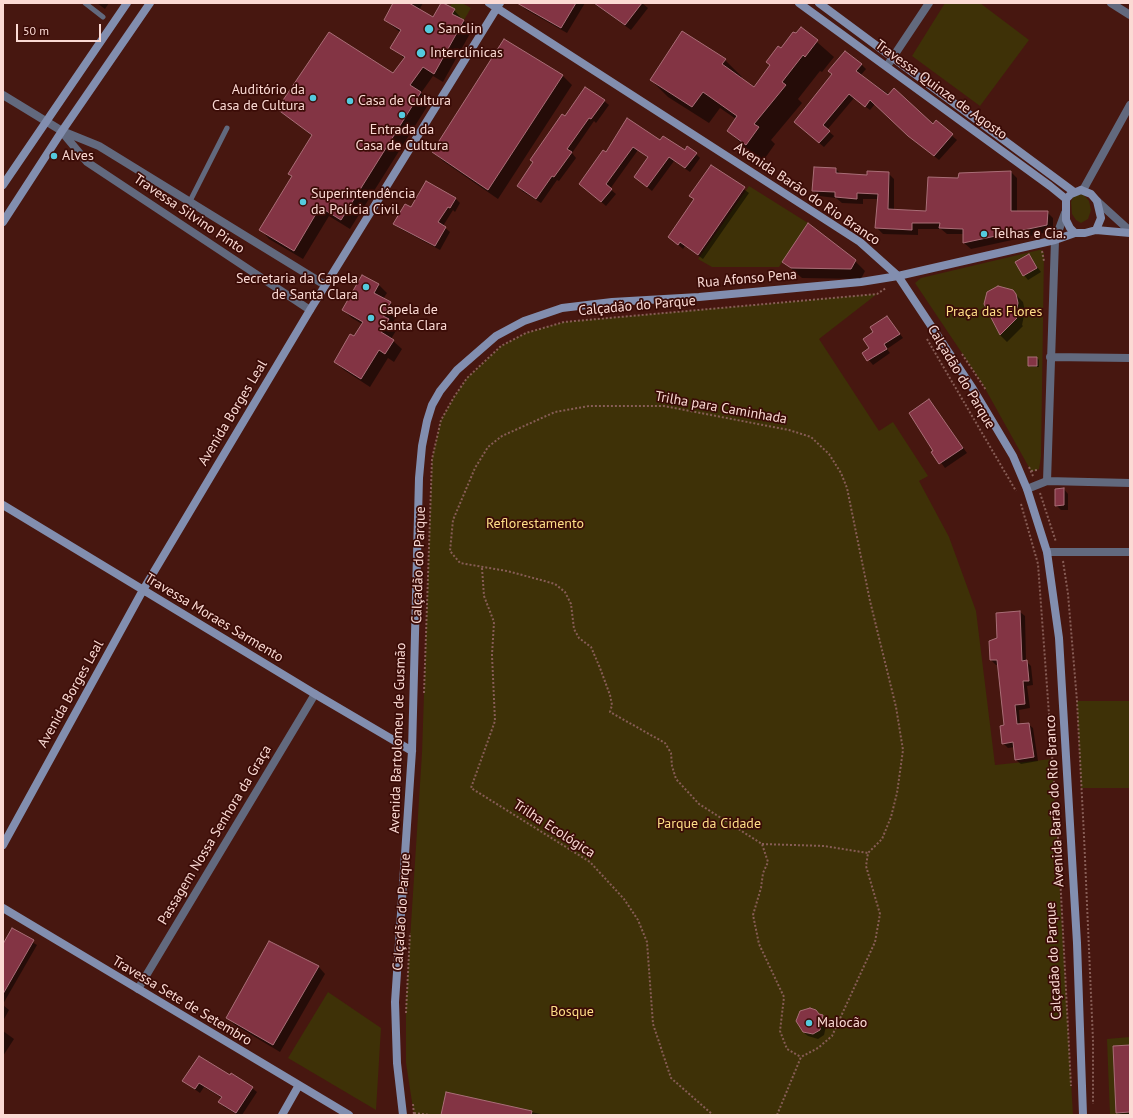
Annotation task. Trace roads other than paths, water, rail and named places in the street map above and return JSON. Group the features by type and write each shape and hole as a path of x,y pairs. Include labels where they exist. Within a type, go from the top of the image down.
{"street":[{"path":"3,186 45,121 128,3"},
{"path":"3,222 62,131 150,3"},
{"name":"Avenida Barão do Rio Branco","path":"488,3 499,6 860,242 898,276 974,389 1012,456 1027,489 1047,552 1059,638 1077,943 1083,1115"},
{"name":"Travessa Quinze de Agosto","path":"799,3 887,66 1066,199"},
{"name":"Travessa Quinze de Agosto","path":"818,3 1074,192"},
{"path":"887,66 929,3"},
{"path":"1111,3 1130,16"},
{"name":"Avenida Borges Leal","path":"3,845 143,590 325,285 499,6"},
{"name":"Travessa Silvino Pinto","path":"3,95 62,131 98,146 325,285"},
{"path":"1083,190 1130,105"},
{"name":"Travessa Silvino Pinto","path":"62,131 88,162 310,310"},
{"path":"1047,481 1055,240 1065,213 1066,199 1074,192 1083,190 1091,194 1096,201 1130,232"},
{"path":"1096,201 1101,218 1096,230"},
{"path":"1065,213 1068,224 1075,233 1085,233 1096,230 1130,232"},
{"name":"Rua Afonso Pena","path":"456,370 496,336 524,320 562,308 612,302 699,297 861,282 898,276 1055,240 1075,233"},
{"path":"1050,357 1130,358"},
{"name":"Avenida Bartolomeu de Gusmão","path":"403,1115 397,1063 396,1002 412,751 419,478 422,446 432,405 456,370"},
{"path":"1027,489 1047,481 1130,483"},
{"name":"Travessa Moraes Sarmento","path":"3,505 412,751"},
{"path":"1047,552 1130,552"},
{"name":"Passagem Nossa Senhora da Graça","path":"138,989 315,694"},
{"name":"Travessa Sete de Setembro","path":"3,908 349,1115"},
{"path":"282,1115 299,1085"}],"lane":[{"path":"85,3 103,17"},
{"path":"189,202 227,128"}],"place":[{"name":"Sanclin","path":"429,29"},
{"name":"Interclínicas","path":"421,53"},
{"name":"Auditório da Casa de Cultura","path":"313,98"},
{"name":"Casa de Cultura","path":"350,101"},
{"name":"Entrada da Casa de Cultura","path":"402,115"},
{"name":"Alves","path":"54,156"},
{"name":"Superintendência da Polícia Civil","path":"303,202"},
{"name":"Telhas e Cia.","path":"984,234"},
{"name":"Secretaria da Capela de Santa Clara","path":"366,287"},
{"name":"Capela de Santa Clara","path":"371,318"},
{"name":"Malocão","path":"809,1023"}],"park label":[{"name":"Praça das Flores","path":"994,312"},
{"name":"Reflorestamento","path":"535,524"},
{"name":"Parque da Cidade","path":"709,824"},
{"name":"Bosque","path":"572,1012"}]}
